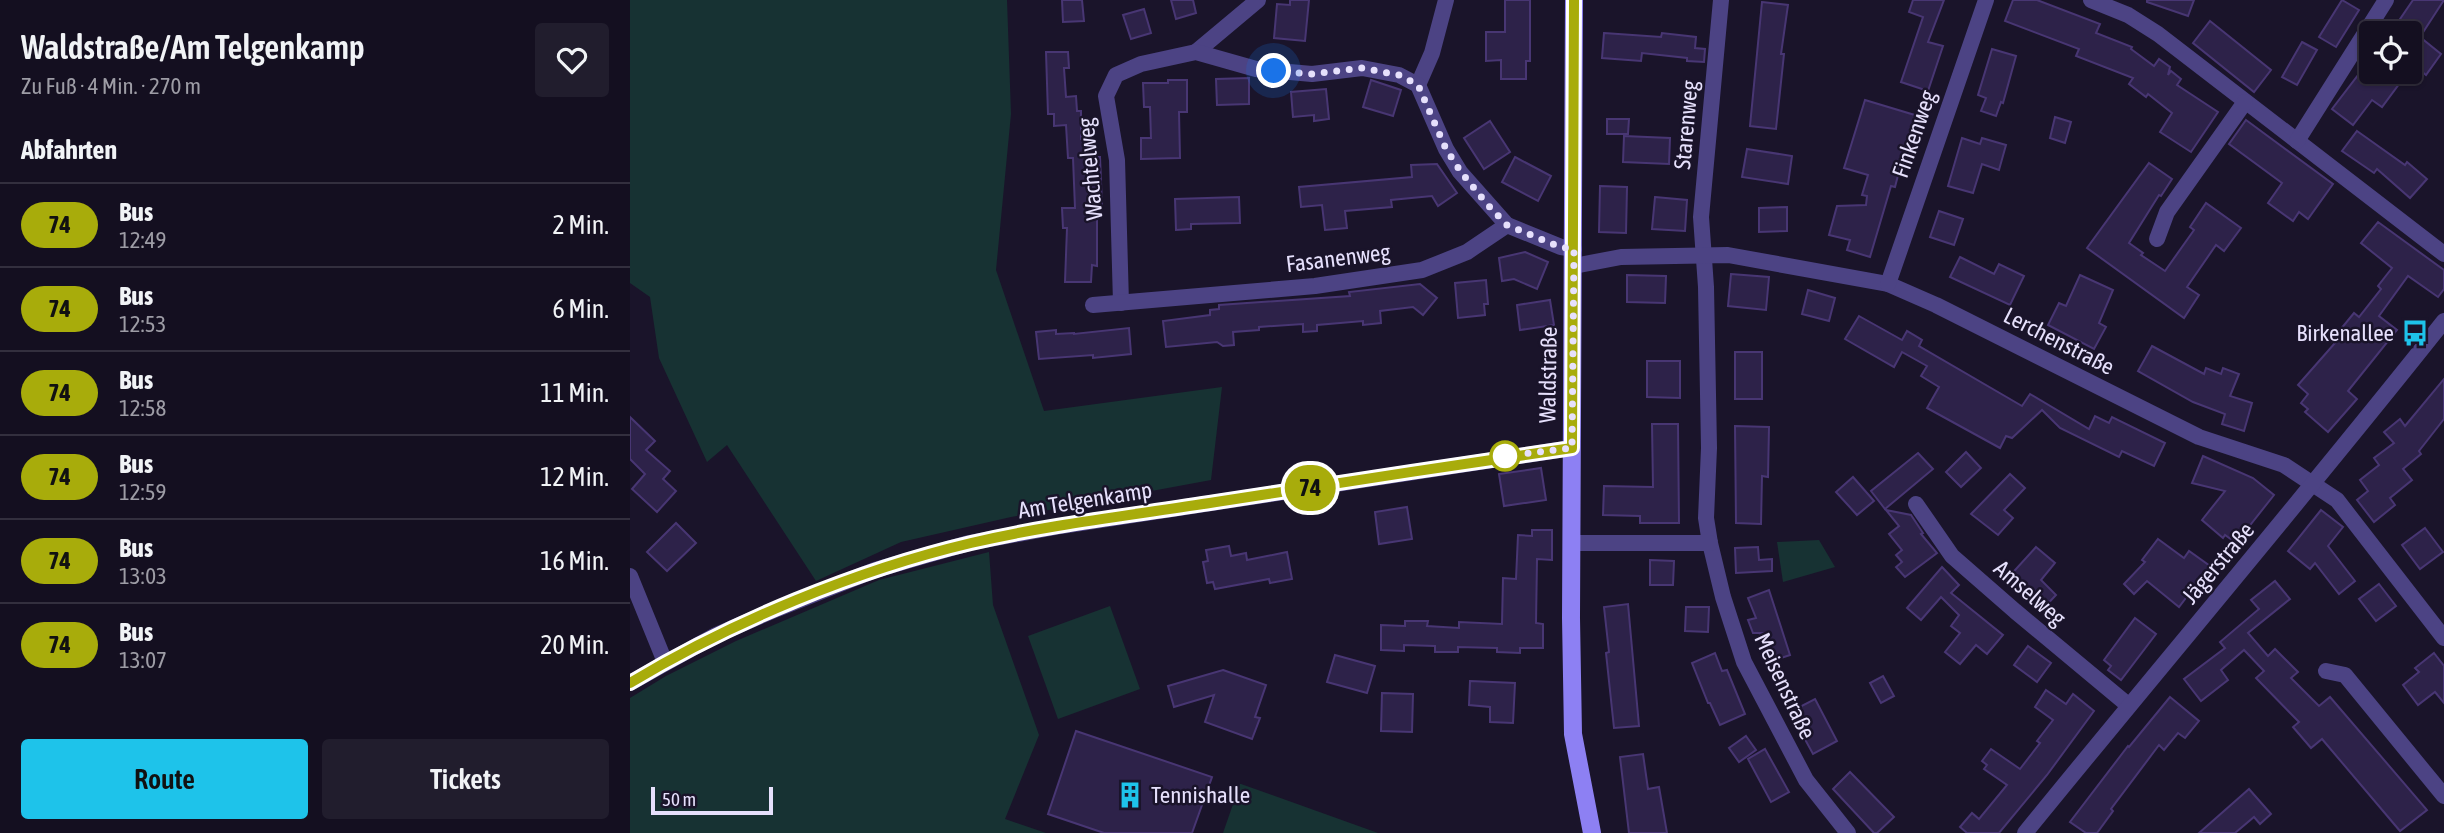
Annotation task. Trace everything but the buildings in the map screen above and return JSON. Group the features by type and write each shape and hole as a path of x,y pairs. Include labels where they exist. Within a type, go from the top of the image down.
{"street":[{"name":"Wachtelweg","path":"1121,303 1117,160 1107,96 1116,75 1141,64 1196,52 1258,0"},
{"path":"1447,0 1432,53 1418,85 1446,149 1487,204 1507,225 1560,247 1574,257"},
{"name":"Waldstraße","path":"1574,0 1571,543 1573,734 1592,833"},
{"name":"Starenweg","path":"1703,254 1701,217 1721,0"},
{"name":"Finkenweg","path":"1888,284 1986,0"},
{"path":"2091,0 2131,7 2158,34 2444,254"},
{"path":"2297,141 2386,0"},
{"name":"Wachtelweg","path":"1196,52 1256,69 1312,74 1362,68 1399,75 1418,85"},
{"path":"2157,240 2166,212 2245,102"},
{"name":"Fasanenweg","path":"1093,305 1315,286 1422,270 1468,252 1507,225"},
{"name":"Lerchenstraße","path":"1574,257 1703,254 1741,258 1888,284 1936,304 2199,438 2284,465 2315,483 2337,500 2444,638"},
{"name":"Meisenstraße","path":"1703,254 1709,448 1706,518 1723,597 1744,662 1806,780 1848,833"},
{"name":"Jägerstraße","path":"2025,833 2315,483 2444,321"},
{"name":"Am Telgenkamp","path":"630,682 716,635 875,570 970,543 1061,526 1572,448"},
{"name":"Amselweg","path":"1916,504 1952,556 2129,705"},
{"path":"1571,543 1710,543"},
{"path":"630,576 665,662"},
{"path":"2326,671 2345,675 2444,796"}],"green space":[{"path":"630,0 1007,0 1011,114 996,270 1044,411 1222,387 1211,480 1011,517 901,542 816,581 727,445 707,462 659,358 650,297 630,283"},
{"path":"1819,540 1835,567 1783,582 1777,542"},
{"path":"989,552 993,605 1039,735 1005,819 1046,833 630,833 630,698 666,676 736,641 879,580"},
{"path":"1110,606 1140,689 1058,719 1028,636"},
{"path":"1241,784 1378,833 1223,833"}],"bus line":[{"name":"74","path":"630,683 716,635 777,609 875,570 970,543 1033,530 1505,456 1572,448 1574,0"}],"place":[{"name":"Birkenallee","path":"2415,333"},
{"name":"Tennishalle","path":"1130,795"}],"route":[{"path":"1274,71 1312,74 1362,68 1399,75 1418,85 1446,149 1487,204 1507,225 1560,247 1574,249 1572,448 1505,456"}]}
